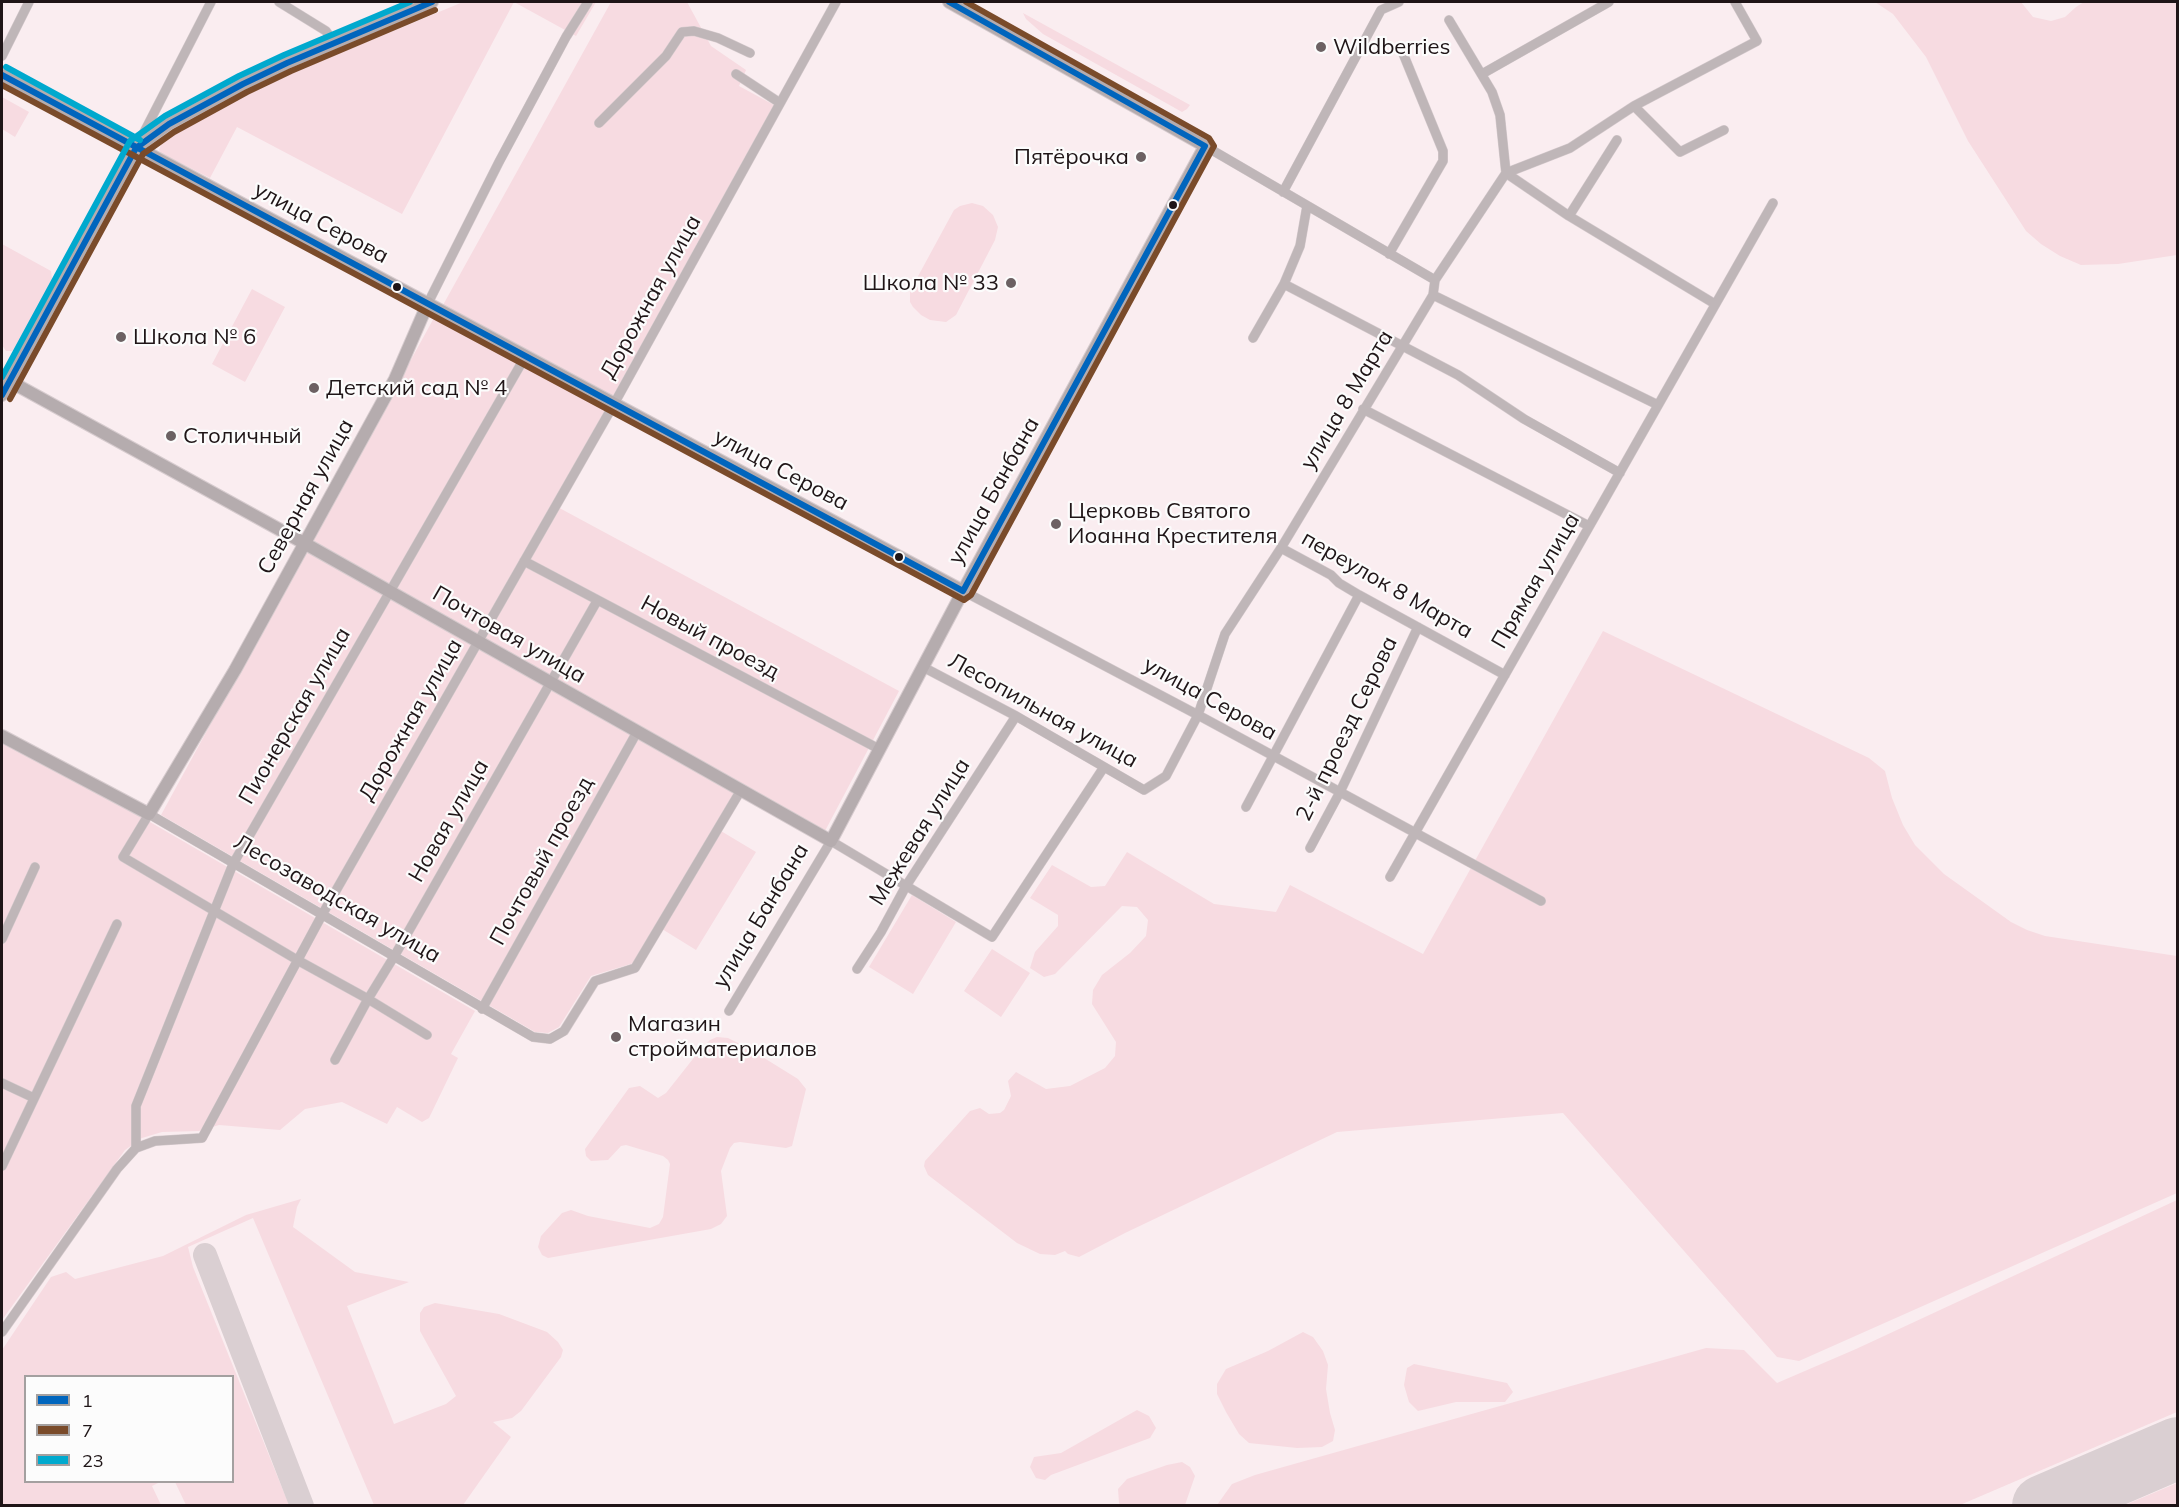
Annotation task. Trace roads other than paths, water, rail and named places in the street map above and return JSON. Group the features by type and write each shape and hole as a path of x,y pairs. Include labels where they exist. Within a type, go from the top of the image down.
{"street":[{"path":"2,56 29,2"},
{"path":"2,395 5,379 136,148 211,2"},
{"path":"279,2 326,31 333,43"},
{"path":"136,148 169,124 206,102 287,63 432,2"},
{"name":"Северная улица","path":"149,814 235,670 395,379 428,303 505,152 566,37 588,2"},
{"name":"Дорожная улица","path":"136,1148 154,1142 202,1138 322,915 614,404 836,2"},
{"path":"949,2 1435,280"},
{"path":"1283,192 1381,10 1399,2"},
{"path":"1482,74 1609,2"},
{"path":"1506,173 1570,148 1634,106 1757,41 1735,2"},
{"path":"1449,21 1492,92 1500,115 1506,173 1569,216 1715,304"},
{"path":"599,123 666,56 682,32 694,31 718,38 750,53"},
{"path":"1389,254 1443,161 1443,151 1400,46"},
{"path":"736,74 780,103"},
{"name":"улица Серова","path":"2,75 1541,901"},
{"path":"1634,106 1680,152 1724,130"},
{"path":"1569,216 1617,140"},
{"name":"улица Банбана","path":"729,1011 831,841 963,591 1205,147"},
{"name":"улица 8 Марта","path":"1144,790 1166,776 1198,715 1225,634 1281,548 1433,295 1435,280 1506,173"},
{"name":"Прямая улица","path":"1390,877 1773,203"},
{"path":"1253,338 1284,284 1300,246 1307,206"},
{"path":"1284,284 1458,375 1524,419 1620,473"},
{"path":"1433,295 1658,405"},
{"name":"Пионерская улица","path":"136,1148 136,1106 233,864 525,357"},
{"name":"Почтовая улица","path":"5,379 478,641 831,841 992,937 1104,767"},
{"path":"1364,409 1589,526"},
{"name":"переулок 8 Марта","path":"1281,548 1331,575 1339,583 1359,595 1505,675"},
{"name":"Новый проезд","path":"524,561 879,749"},
{"path":"1245,807 1359,595"},
{"name":"Новая улица","path":"335,1060 597,601"},
{"name":"2-й проезд Серова","path":"1310,848 1340,792 1418,627"},
{"name":"Лесопильная улица","path":"923,666 1016,716 1144,790"},
{"name":"Межевая улица","path":"857,969 881,932 906,886 1016,716"},
{"name":"Почтовый проезд","path":"482,1009 637,732"},
{"name":"Лесозаводская улица","path":"2,736 149,814 395,955 482,1009 533,1037 550,1039 564,1031 595,981 635,968 741,790"},
{"path":"149,814 123,857 213,912 368,999 427,1035"},
{"path":"2,939 34,867"},
{"path":"2,1166 117,924"},
{"path":"2,1083 34,1098"},
{"path":"2,1332 117,1169 136,1148"}],"place":[{"name":"Wildberries","path":"1321,47"},
{"name":"Пятёрочка","path":"1141,157"},
{"name":"Школа № 33","path":"1011,283"},
{"name":"Школа № 6","path":"121,337"},
{"name":"Детский сад № 4","path":"314,388"},
{"name":"Столичный","path":"171,436"},
{"name":"Церковь Святого Иоанна Крестителя","path":"1056,524"},
{"name":"Магазин стройматериалов","path":"616,1037"}]}
